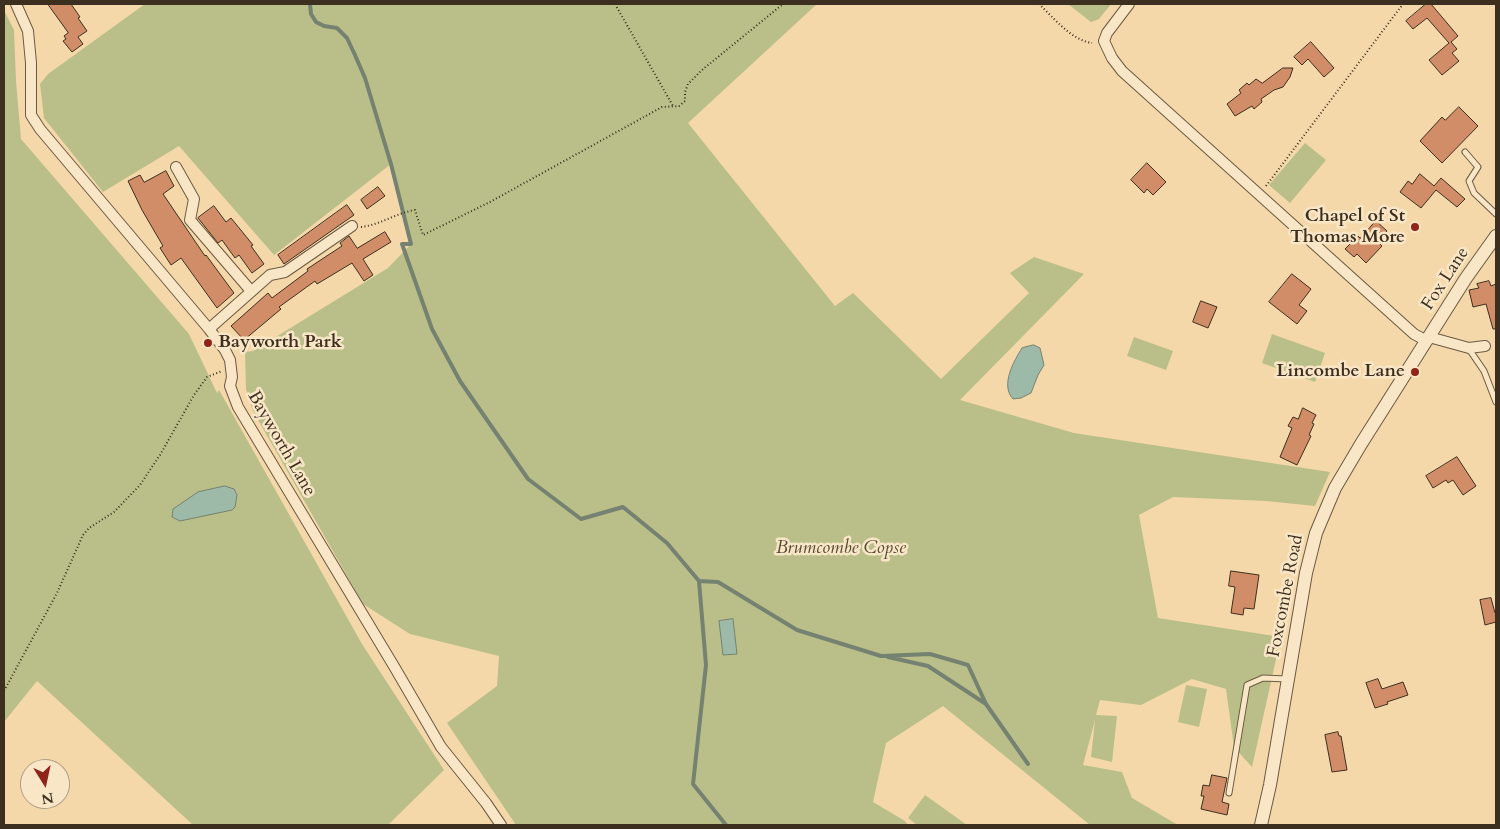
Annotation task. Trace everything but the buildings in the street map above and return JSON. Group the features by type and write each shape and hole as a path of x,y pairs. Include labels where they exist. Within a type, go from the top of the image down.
{"street":[{"name":"Bayworth Lane","path":"16,4 28,31 31,63 31,116 210,329 225,350 231,368 230,386 238,407 441,747 486,803 501,825"},
{"path":"1129,4 1104,41 1112,58 1122,71 1414,334 1469,348 1485,346"},
{"path":"176,167 194,199 190,220 251,291"},
{"path":"210,329 270,275 285,272 352,226"},
{"name":"Fox Lane","path":"1428,339 1466,278 1496,236"},
{"name":"Foxcombe Road","path":"1261,825 1270,785 1306,573 1316,533 1339,481 1428,339"}],"lane":[{"path":"1465,152 1478,167 1469,181 1474,192 1496,214"},
{"path":"1469,348 1484,371 1496,402"},
{"path":"1228,794 1247,685 1263,678 1288,679"}],"path":[{"path":"615,4 673,106"},
{"path":"352,226 370,226 400,213 415,210 423,236 490,202 662,107 679,106 685,101 685,92 688,84 702,70 784,4"},
{"path":"1039,4 1074,36 1085,42 1104,41"},
{"path":"1260,194 1403,4"},
{"path":"4,691 57,593 83,535 88,528 114,512 140,485 160,455 194,395 207,377 231,368"}],"green space":[{"name":"Brumcombe Copse","path":"145,4 817,4 688,123 835,306 853,293 941,379 1029,293 1010,273 1034,257 1084,274 960,400 1074,433 1330,472 1315,506 1266,501 1173,497 1139,515 1158,618 1281,637 1252,767 1234,747 1226,689 1192,679 1141,705 1100,700 1096,715 1117,716 1112,762 1091,757 1095,720 1083,765 1122,772 1132,798 1178,825 1090,825 943,706 886,743 873,802 905,821 908,825 516,825 447,723 497,686 499,656 410,634 363,604 253,411 246,389 245,352 253,351 388,268 411,244 391,164 274,255 179,146 103,192 44,118 40,84 48,74"},
{"path":"1068,4 1111,4 1099,19 1091,22"},
{"path":"4,10 14,30 21,139 189,334 217,393 219,390 362,644 444,770 388,825 193,825 37,681 4,722"},
{"path":"1305,143 1326,160 1290,203 1269,185"},
{"path":"1272,334 1325,353 1315,382 1262,363"},
{"path":"1134,337 1173,351 1166,370 1127,356"},
{"path":"1186,685 1207,689 1199,727 1178,722"},
{"path":"925,795 967,825 917,825 908,818"}],"shaded area":[{"path":"1034,345 1040,348 1044,365 1031,393 1021,398 1013,399 1008,387 1012,366 1022,348"},
{"path":"225,486 234,489 237,495 235,507 232,510 180,521 172,517 173,509 198,492"},
{"path":"733,619 737,654 723,655 719,621"}],"waterway":[{"path":"310,4 311,14 316,22 324,26 337,28 347,38 365,78 391,164 411,244 402,244 432,329 460,381 528,479 581,519 623,507 667,543 699,581 706,665 693,784 726,825"},
{"path":"699,581 718,582 797,630 881,656 930,654 968,665 986,704 1028,764"},
{"path":"888,657 928,666 986,704"}],"place":[{"name":"Chapel of St Thomas More","path":"1415,227"},
{"name":"Bayworth Park","path":"208,343"},
{"name":"Lincombe Lane","path":"1415,372"}]}
